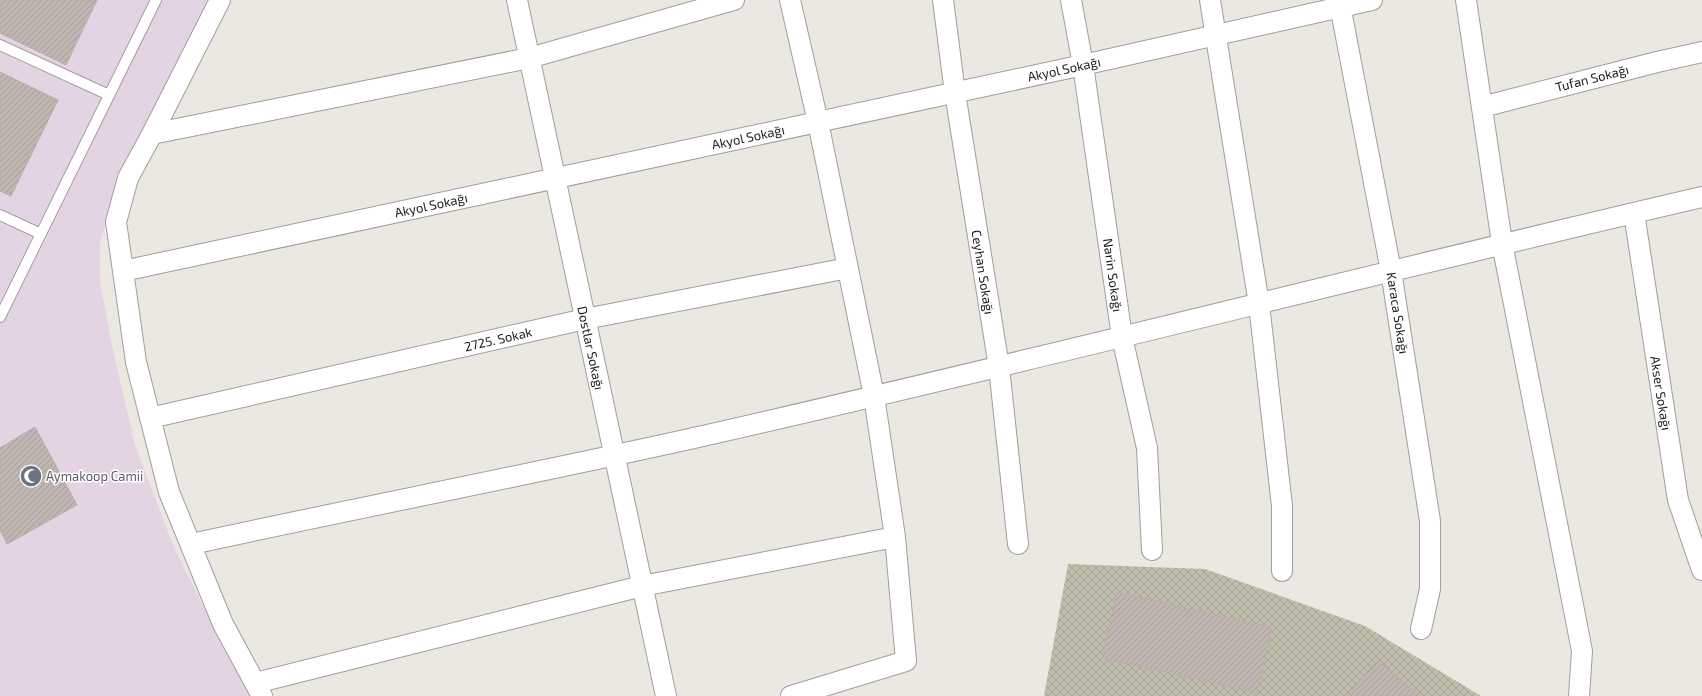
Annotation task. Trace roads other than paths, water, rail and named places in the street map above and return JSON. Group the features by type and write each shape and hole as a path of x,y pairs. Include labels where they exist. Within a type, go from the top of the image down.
{"street":[{"path":"220,0 128,178 116,222 136,362 169,492 223,624 259,690 642,586 896,536"},
{"name":"Dostlar Sokağı","path":"517,0 666,696"},
{"path":"152,134 529,58 734,0"},
{"path":"790,0 818,122 874,396 896,536 906,661 791,696"},
{"name":"Ceyhan Sokağı","path":"943,0 955,93 999,367 1018,544"},
{"name":"Narin Sokağı","path":"1071,0 1083,65 1122,338 1147,448 1152,550"},
{"path":"1210,0 1217,35 1259,304 1282,506 1282,571"},
{"name":"Akyol Sokağı","path":"123,271 1083,65 1217,35 1339,4 1372,0"},
{"path":"1466,0 1502,243 1582,651 1580,696"},
{"name":"Karaca Sokağı","path":"1339,4 1391,271 1430,521 1430,589 1421,629"},
{"name":"Tufan Sokağı","path":"1482,107 1656,62 1702,52"},
{"path":"191,544 614,454 874,396 1122,338 1502,243 1702,197"},
{"name":"Akser Sokağı","path":"1634,213 1678,500 1702,570"},
{"name":"2725. Sokak","path":"150,418 585,319 848,268"}],"lane":[{"path":"0,317 156,0"},
{"path":"0,46 109,95"},
{"path":"0,215 41,234"}],"place":[{"name":"Aymakoop Camii","path":"31,476"}]}
